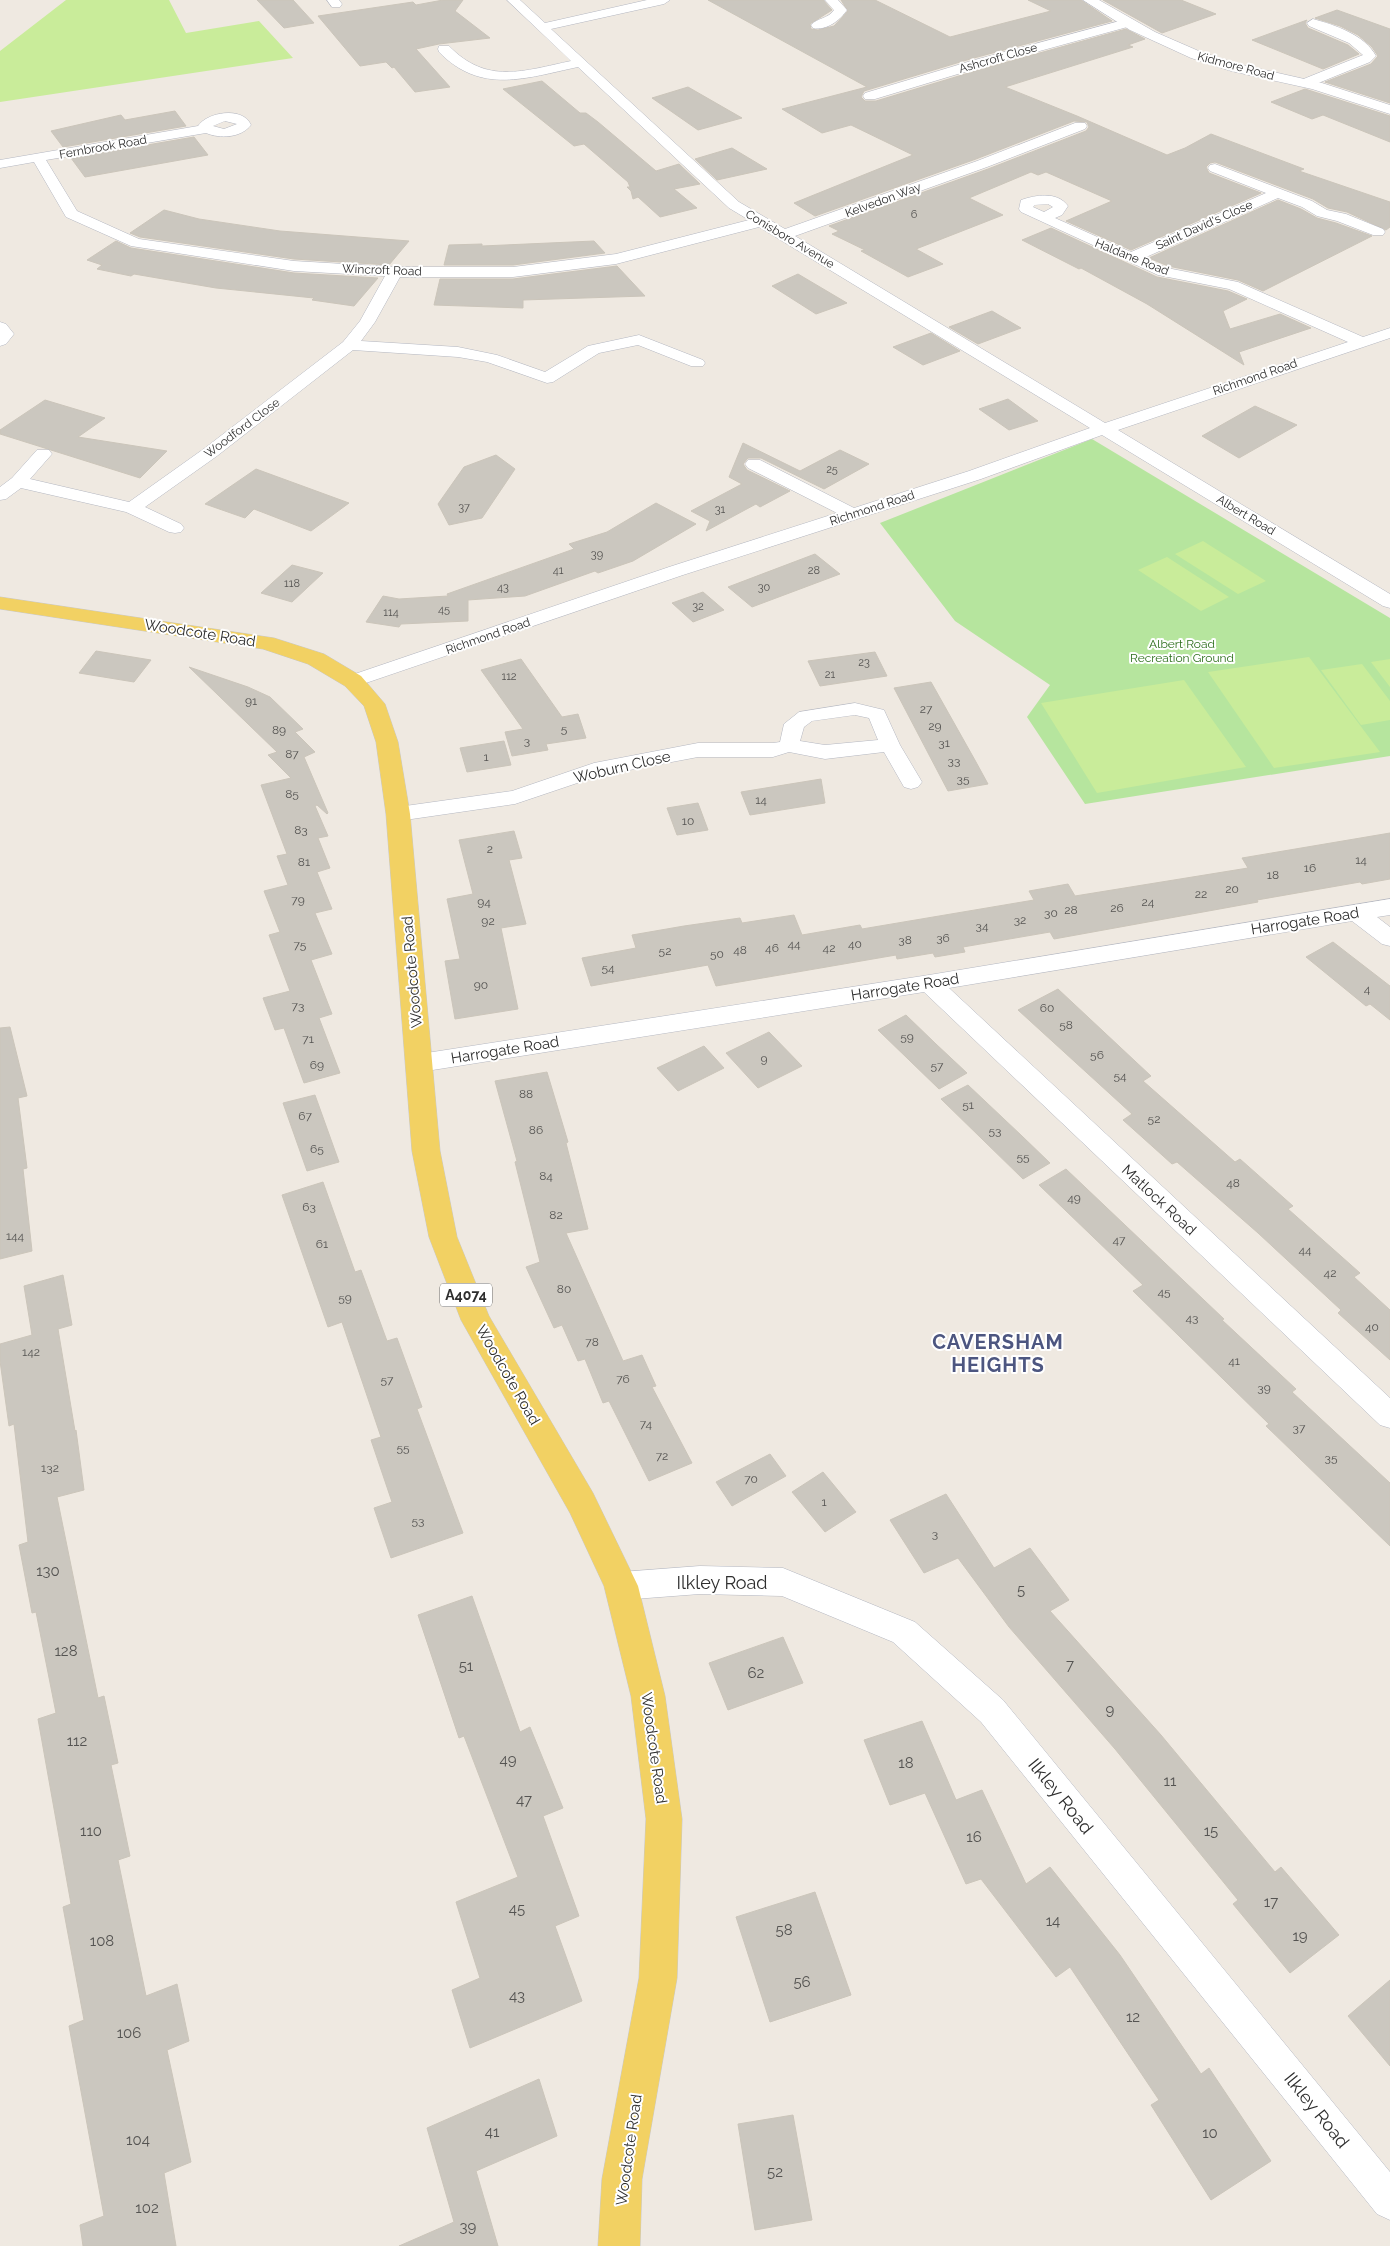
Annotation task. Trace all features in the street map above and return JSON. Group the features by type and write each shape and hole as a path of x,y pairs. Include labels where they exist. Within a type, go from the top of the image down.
{"main road":[{"name":"Woodcote Road","path":"0,603 118,619 266,644 316,659 353,681 374,704 387,742 398,814 426,1151 443,1236 476,1320 582,1503 621,1586 648,1696 664,1818 658,1978 622,2179 619,2246"}],"street":[{"name":"Conisboro Avenue","path":"513,0 734,205 1103,429"},
{"path":"542,27 664,0"},
{"path":"817,25 834,19 841,10 831,0"},
{"name":"Kidmore Road","path":"1090,0 1154,39 1214,62 1306,83 1390,110"},
{"name":"Ashcroft Close","path":"870,96 976,64 1128,23"},
{"path":"1306,83 1370,56 1367,48 1358,42 1313,23"},
{"path":"444,49 462,66 497,75 519,75 582,63"},
{"name":"Kelvedon Way","path":"783,235 982,164 1080,126"},
{"name":"Fernbrook Road","path":"0,164 206,129"},
{"name":"Wincroft Road","path":"38,158 71,214 136,243 294,266 395,272 513,272 616,259 760,222"},
{"path":"982,164 996,171"},
{"name":"Saint David's Close","path":"1215,168 1237,171 1278,193 1307,204 1322,213 1341,217 1378,232"},
{"name":"Saint David's Close","path":"1131,258 1278,193"},
{"name":"Haldane Road","path":"1043,218 1163,272 1234,285 1362,342"},
{"name":"Woodford Close","path":"132,508 226,441 349,345 367,322 395,272"},
{"path":"0,328 6,334 0,341"},
{"name":"Richmond Road","path":"353,681 852,514 975,475 1103,429 1390,333"},
{"path":"349,345 458,352 491,358 547,378 594,349 638,340 697,363"},
{"name":"Albert Road","path":"1103,429 1390,602"},
{"path":"0,496 18,482 43,454"},
{"path":"754,464 852,514"},
{"path":"18,482 132,508 175,528"},
{"path":"790,746 794,724 806,716 855,709 877,714 890,745 911,782"},
{"name":"Woburn Close","path":"398,814 515,797 594,770 698,750 773,750 790,746 825,752 890,745"},
{"name":"Harrogate Road","path":"420,1063 929,983 1390,907"},
{"path":"1356,912 1390,938"},
{"name":"Matlock Road","path":"929,983 1390,1416"},
{"name":"Ilkley Road","path":"621,1586 700,1580 784,1582 904,1632 992,1711 1390,2201"}],"green space":[{"path":"66,0 169,0 186,33 259,21 293,58 0,102 0,51"},
{"name":"Albert Road Recreation Ground","path":"1092,439 1390,618 1390,756 1085,804 1027,717 1050,685 955,621 880,523"},
{"path":"1203,541 1266,581 1238,594 1175,554"},
{"path":"1167,557 1229,597 1201,611 1138,570"},
{"path":"1309,657 1380,752 1274,768 1208,672"},
{"path":"1390,659 1390,687 1371,662"},
{"path":"1362,664 1390,701 1390,720 1361,725 1321,670"},
{"path":"1184,680 1246,767 1097,793 1041,703"}],"building":[{"path":"257,0 293,0 314,23 284,28"},
{"path":"443,0 463,0 455,11 490,38 439,44 416,49 450,87 415,92 394,67 392,68 386,62 360,66 318,16 413,2 416,5"},
{"path":"708,0 823,0 832,10 810,24 811,29 818,30 834,26 848,11 841,0 875,0 950,37 1051,11 1028,0 1081,0 1112,21 970,59 864,91 861,97 865,101 876,101 1126,29 1145,39 1128,45 1133,47 1005,87 1167,155 1211,134 1304,169 1299,171 1390,202 1390,227 1386,230 1347,212 1328,208 1313,199 1215,162 1210,163 1206,167 1209,173 1261,193 1131,250 1066,221 1112,201 1046,172 1038,175 1031,172 969,198 1003,215 916,249 943,264 908,277 861,251 865,250 832,234 839,231 829,226 988,169 1086,131 1089,127 1087,122 1074,121 976,159 815,216 794,203 913,155 851,125 822,133 782,109 867,87"},
{"path":"1103,0 1181,0 1216,14 1162,33"},
{"path":"1337,10 1390,29 1390,103 1325,82 1371,64 1378,56 1372,47 1358,35 1340,26 1315,18"},
{"path":"1307,20 1305,23 1308,28 1348,45 1359,54 1323,69 1252,40"},
{"path":"542,81 580,113 586,113 598,122 656,171 679,164 700,184 674,189 697,208 660,217 638,197 633,199 631,191 627,187 630,187 628,182 584,144 574,146 503,89"},
{"path":"688,87 742,118 698,130 652,98"},
{"path":"1305,89 1390,116 1390,142 1323,115 1312,119 1271,102"},
{"path":"175,111 186,126 63,147 51,131 121,115 125,120"},
{"path":"194,137 208,155 85,177 71,158"},
{"path":"732,148 767,169 717,180 695,159"},
{"path":"1278,200 1317,218 1372,236 1263,291 1238,280 1168,266 1149,258"},
{"path":"164,210 199,219 280,231 409,241 389,265 294,259 140,237 130,233"},
{"path":"1051,228 1157,277 1228,291 1247,299 1223,311 1230,329 1280,314 1311,328 1239,352 1244,365 1147,304 1081,268 1079,269 1022,240"},
{"path":"116,241 131,248 294,273 378,278 354,306 312,300 314,298 216,288 134,274 131,276 97,269 102,265 87,260"},
{"path":"594,241 605,253 513,265 444,265 449,245 482,244 482,246"},
{"path":"617,266 645,296 523,300 523,308 434,305 440,279 513,279"},
{"path":"798,274 847,303 816,314 772,286"},
{"path":"992,311 1021,328 978,344 949,327"},
{"path":"931,333 960,351 923,365 893,347"},
{"path":"1008,399 1038,421 1009,430 979,409"},
{"path":"45,400 105,418 78,437 167,451 140,478 0,434 0,430"},
{"path":"1255,406 1297,425 1239,458 1202,436"},
{"path":"743,443 800,471 840,450 869,464 824,489 761,458 748,458 743,464 747,470 790,491 760,507 756,504 706,531 710,521 691,511 742,484 729,477"},
{"path":"496,455 515,469 482,518 449,525 438,504 464,467"},
{"path":"256,469 349,503 311,531 254,509 245,518 205,504"},
{"path":"656,503 696,524 633,561 598,573 595,571 525,596 468,600 468,621 401,624 399,627 366,622 383,596 399,599 448,596 447,594 574,549 569,544 607,532"},
{"path":"815,554 840,574 752,607 728,587"},
{"path":"292,565 323,573 292,602 261,593"},
{"path":"703,592 724,610 693,622 672,603"},
{"path":"96,651 151,660 134,682 79,673"},
{"path":"875,652 887,676 820,686 808,661"},
{"path":"521,659 562,717 578,714 586,738 546,744 548,750 512,756 505,732 523,729 481,670"},
{"path":"189,667 248,687 270,697 303,729 295,732 315,752 304,757 328,813 317,805 315,806 328,836 318,838 330,868 317,872 332,909 315,913 332,954 311,960 332,1014 319,1018 340,1073 304,1083 284,1028 275,1030 263,998 290,991 269,935 280,932 264,891 288,885 277,856 287,854 261,785 291,778 268,755 277,752"},
{"path":"931,682 988,784 948,791 894,688"},
{"path":"504,741 511,765 467,772 460,748"},
{"path":"821,779 825,803 750,815 741,792"},
{"path":"698,803 708,830 677,835 667,808"},
{"path":"514,831 522,858 509,860 526,924 501,928 518,1009 455,1019 445,961 460,959 447,899 473,894 459,840"},
{"path":"1390,833 1390,879 1362,884 1360,882 1257,900 1258,902 1054,939 1050,932 963,947 965,952 935,957 933,953 897,959 896,955 716,986 708,965 591,986 582,958 636,948 632,935 684,926 740,918 742,923 794,915 802,935 860,925 862,929 1034,900 1029,891 1068,884 1075,896 1248,868 1242,858"},
{"path":"1333,942 1390,986 1390,1020 1370,1004 1366,1006 1306,957"},
{"path":"1058,989 1151,1076 1143,1081 1235,1162 1240,1159 1293,1206 1288,1209 1360,1273 1354,1277 1390,1310 1390,1360 1338,1313 1341,1310 1258,1233 1177,1162 1172,1164 1123,1120 1132,1114 1018,1010"},
{"path":"906,1015 967,1073 939,1089 878,1030"},
{"path":"10,1027 27,1096 18,1098 27,1168 23,1169 32,1251 0,1259 0,1028"},
{"path":"769,1032 802,1066 758,1088 726,1053"},
{"path":"704,1046 724,1068 678,1091 657,1068"},
{"path":"547,1072 568,1142 566,1143 588,1229 566,1233 623,1361 642,1355 656,1386 652,1387 692,1463 649,1481 609,1401 603,1403 585,1359 578,1361 562,1325 554,1328 526,1267 540,1262 515,1162 517,1161 495,1081"},
{"path":"968,1085 1050,1163 1023,1179 941,1099"},
{"path":"315,1095 339,1162 307,1171 283,1103"},
{"path":"1066,1169 1296,1389 1292,1392 1390,1483 1390,1546 1266,1426 1269,1424 1133,1291 1143,1285 1039,1185"},
{"path":"323,1182 355,1272 361,1270 387,1341 397,1338 422,1407 417,1409 463,1533 391,1558 374,1508 392,1502 371,1440 381,1437 342,1322 328,1327 282,1195"},
{"path":"63,1275 72,1325 58,1329 76,1430 84,1490 57,1497 98,1698 104,1696 118,1763 111,1765 130,1856 118,1860 146,1996 177,1984 189,2041 167,2050 191,2162 164,2173 176,2246 83,2246 80,2225 104,2216 69,2026 84,2020 63,1907 71,1904 38,1719 56,1713 36,1612 32,1613 19,1545 28,1542 14,1424 9,1426 0,1361 0,1344 32,1335 24,1286"},
{"path":"770,1454 786,1476 732,1506 716,1482"},
{"path":"823,1472 856,1512 825,1532 792,1492"},
{"path":"946,1494 994,1568 1030,1548 1069,1600 1050,1611 1161,1735 1275,1872 1281,1867 1339,1935 1290,1973 1233,1904 1238,1900 1115,1749 1009,1627 958,1558 924,1573 890,1520"},
{"path":"472,1596 520,1732 530,1727 563,1808 543,1816 579,1916 555,1926 582,2001 470,2048 452,1990 480,1978 456,1902 518,1877 464,1736 459,1738 418,1615"},
{"path":"783,1637 803,1683 728,1710 709,1663"},
{"path":"922,1721 956,1800 982,1790 1026,1884 1050,1867 1120,1955 1201,2074 1209,2068 1271,2161 1211,2200 1151,2105 1159,2100 1070,1967 1056,1977 981,1879 966,1884 925,1793 890,1805 864,1740"},
{"path":"815,1892 851,1995 770,2022 736,1917"},
{"path":"1390,1980 1390,2066 1348,2016"},
{"path":"539,2079 557,2136 476,2171 498,2246 399,2246 454,2222 427,2128"},
{"path":"793,2115 812,2220 755,2230 738,2124"}],"district":[{"name":"CAVERSHAM HEIGHTS","path":"998,1354"}]}
